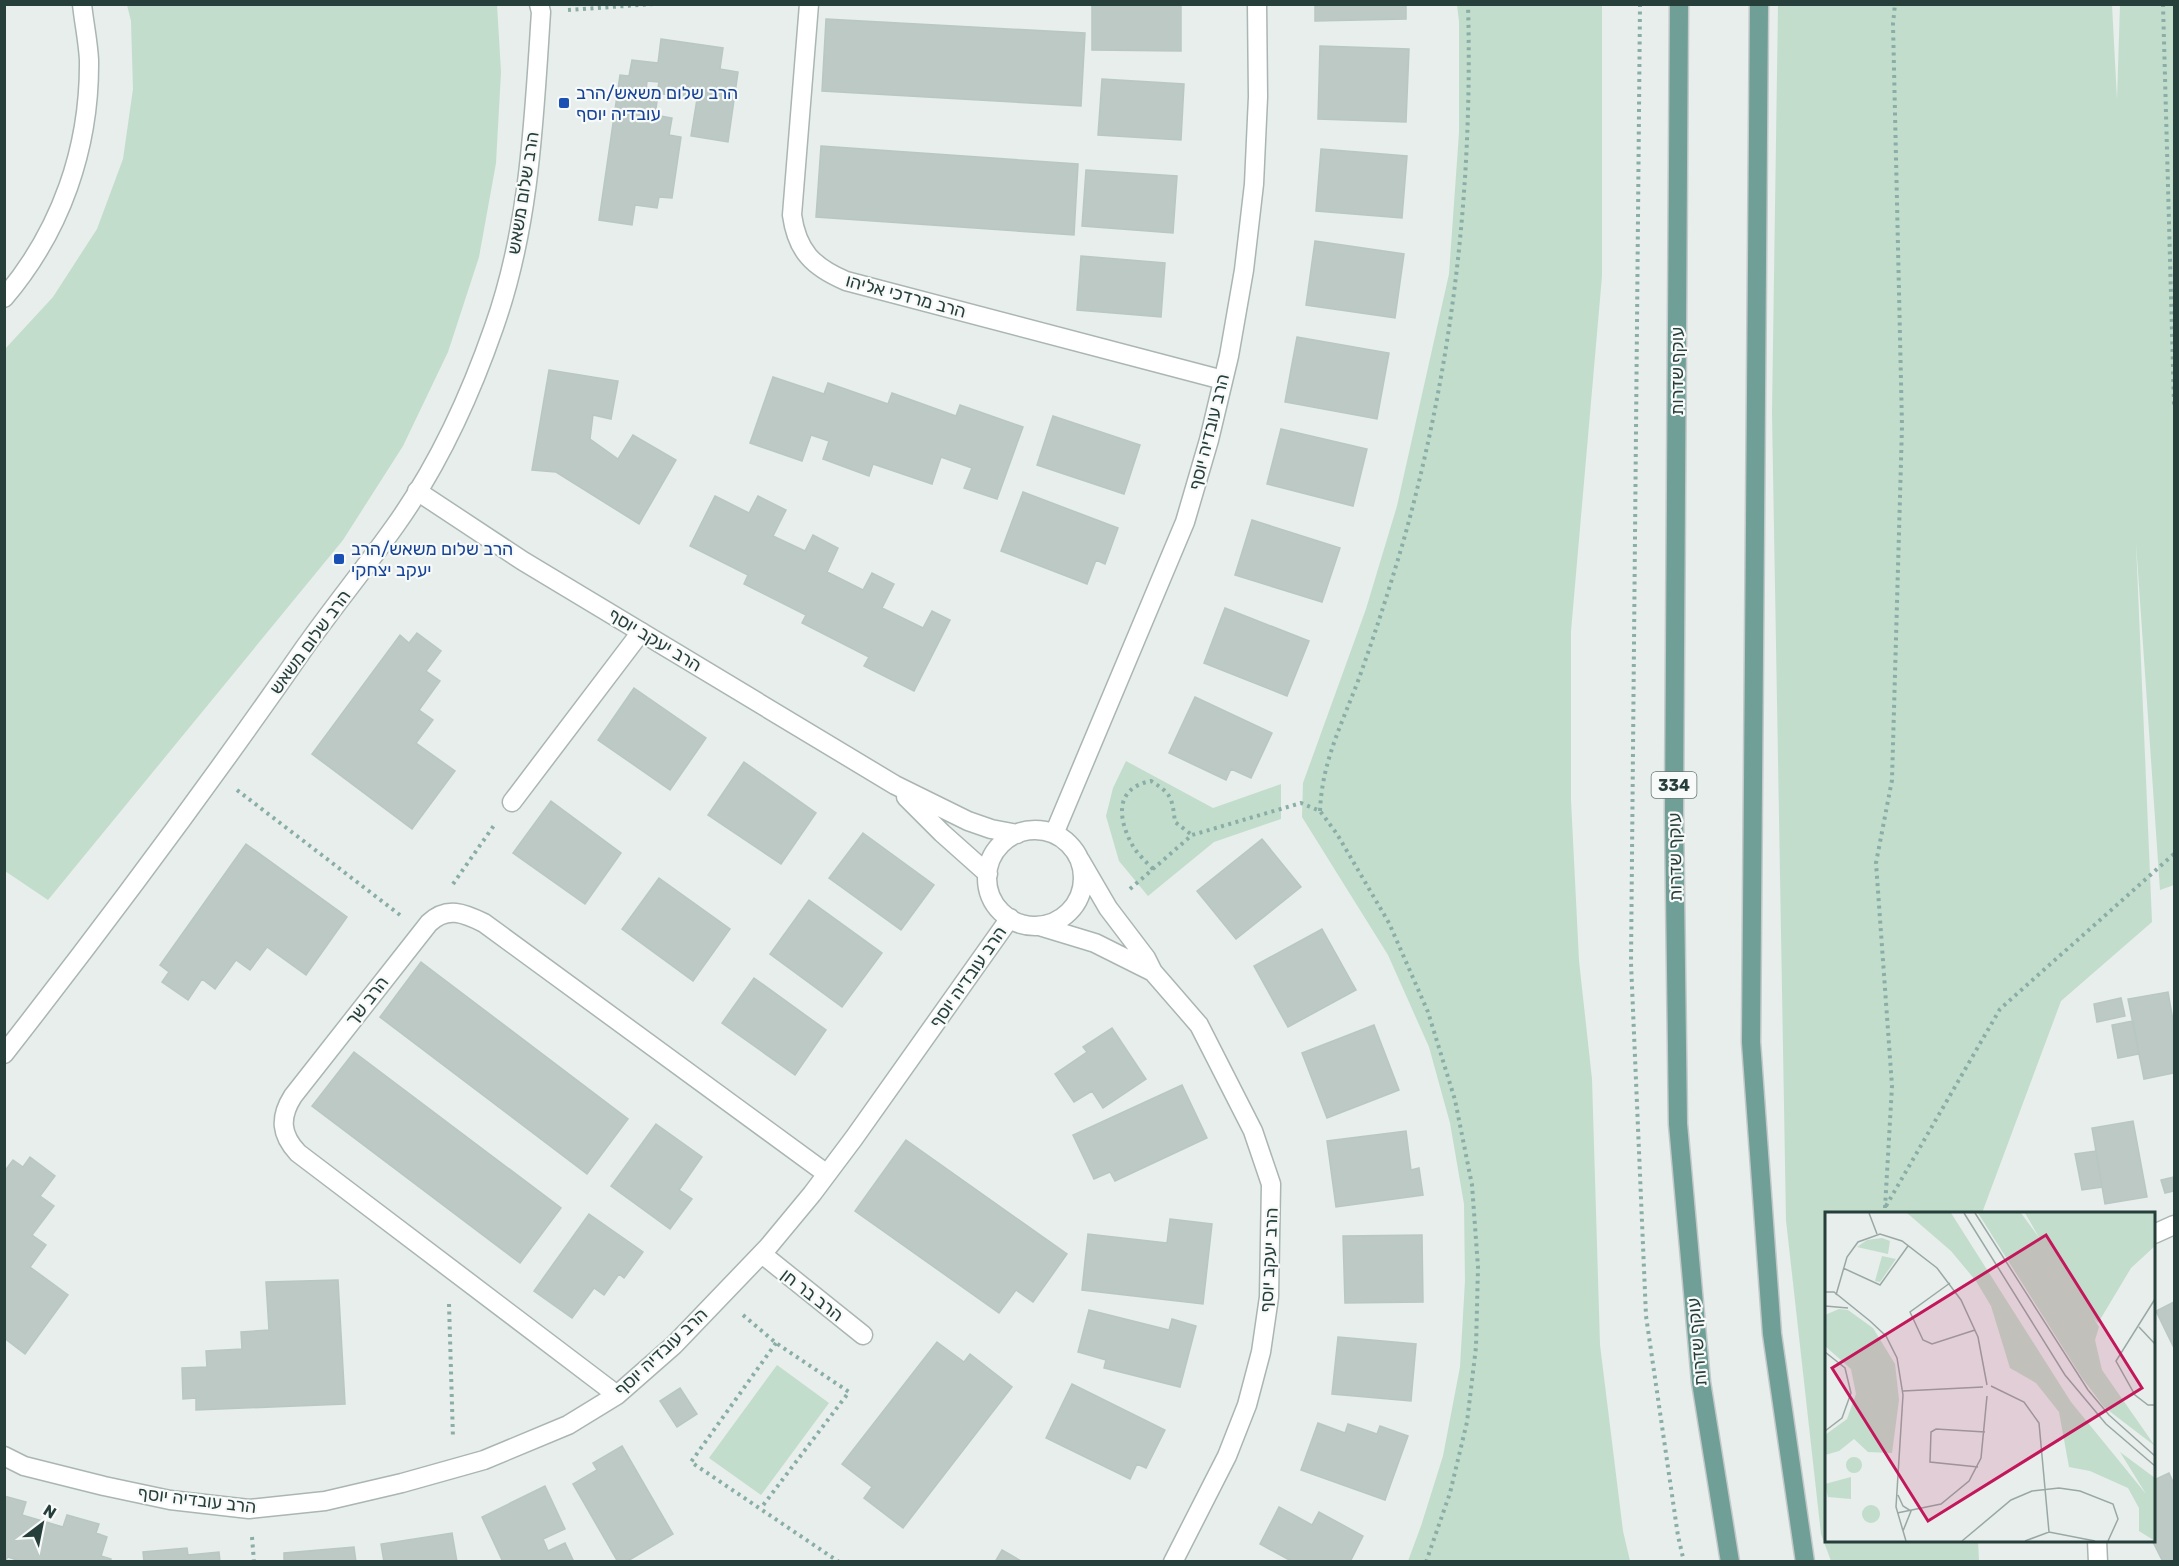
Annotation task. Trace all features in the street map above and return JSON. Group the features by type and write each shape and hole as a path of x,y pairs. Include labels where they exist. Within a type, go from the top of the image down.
{"main road":[{"name":"עוקף שדרות","path":"1679,4 1674,813 1678,1124 1701,1382 1730,1562"},
{"path":"1759,4 1751,1042 1773,1334 1805,1562"}],"street":[{"path":"4,298 23,275 54,225 75,172 86,116 89,58 82,4"},
{"name":"הרב מרדכי אליהו","path":"809,4 792,215 796,237 807,256 815,264 834,276 852,283 1223,380"},
{"name":"הרב עובדיה יוסף","path":"1054,834 1185,522 1209,440 1244,270 1254,184 1258,97 1257,4"},
{"name":"הרב שלום משאש","path":"4,1054 217,774 325,619 396,525 435,463 453,427 494,327 521,226 534,124 540,8"},
{"name":"הרב יעקב יוסף","path":"417,491 523,561 894,785 968,821 991,829 1017,834"},
{"path":"512,802 641,632"},
{"name":"הרב יעקב יוסף","path":"894,785 942,833 988,874"},
{"path":"1032,830 1054,834 1066,842 1080,860 1083,881 1076,903 1059,919 1039,926 1024,924 1010,918 991,896 988,874 991,859 999,846 1017,834 1032,830"},
{"name":"הרב יעקב יוסף","path":"1080,860 1108,908 1146,958 1153,972 1200,1024 1253,1131 1271,1184 1269,1297 1261,1352 1247,1405 1227,1456 1173,1562"},
{"path":"444,913 460,913 484,923 827,1174"},
{"name":"הרב שך","path":"444,913 434,918 422,932 293,1096 286,1108 283,1125 288,1142 298,1153 617,1395"},
{"name":"הרב עובדיה יוסף","path":"4,1456 24,1466 104,1486 170,1500 249,1509 325,1501 454,1469 484,1460 568,1425 617,1395 674,1345 762,1254 827,1174 1010,918"},
{"name":"הרב יעקב יוסף","path":"1039,926 1095,943 1153,972"},
{"path":"2155,1234 2175,1225"},
{"name":"הרב בר חן","path":"762,1254 863,1335"},
{"path":"2097,1542 2098,1562"}],"path":[{"path":"540,8 654,4"},
{"path":"1320,811 1321,785 1328,759 1358,681 1404,539 1423,466 1441,381 1462,238 1468,158 1470,77 1468,4"},
{"path":"1640,4 1631,963 1646,1316 1678,1536 1684,1562"},
{"path":"1895,4 1893,24 1902,426 1892,780 1876,863 1892,1086 1885,1208 2000,1009 2175,854"},
{"path":"2163,4 2175,405"},
{"path":"217,774 422,932"},
{"path":"1153,869 1135,850 1128,836 1121,808 1129,789 1138,783 1151,781 1166,791 1172,798 1175,822 1192,835"},
{"path":"444,913 454,880 512,802"},
{"path":"1108,908 1192,835 1301,803 1320,811 1337,834 1389,923 1428,1012 1455,1100 1472,1185 1478,1267 1476,1347 1467,1422 1450,1493 1426,1562"},
{"path":"448,1265 454,1469"},
{"path":"721,1296 776,1343 849,1392 761,1509"},
{"path":"776,1343 691,1462 839,1562"}],"green space":[{"path":"127,5 497,5 501,72 496,163 479,257 448,352 403,446 343,540 48,900 5,871 5,349 53,297 97,229 123,159 133,89 131,21"},
{"path":"1457,5 1602,5 1602,276 1571,631 1571,800 1579,961 1592,1079 1600,1345 1623,1531 1630,1561 1408,1561 1443,1456 1460,1367 1465,1281 1464,1204 1450,1123 1429,1047 1388,955 1302,817 1303,783 1366,609 1397,506 1449,274 1459,133"},
{"path":"1778,5 2112,5 2117,100 2120,5 2174,5 2174,885 2160,890 2136,543 2152,922 2061,1001 1982,1212 1825,1212 1825,1542 1978,1542 1979,1561 1831,1561 1821,1534 1786,1220 1772,413"},
{"path":"1126,761 1213,808 1281,784 1281,819 1214,842 1148,896 1119,861 1106,816 1113,788"},
{"path":"777,1365 829,1403 761,1495 709,1458"}],"building":[{"path":"1092,4 1181,4 1181,51 1092,50"},
{"path":"1315,4 1406,4 1406,19 1315,21"},
{"path":"826,19 1085,33 1081,106 822,91"},
{"path":"661,39 723,48 720,69 738,72 728,142 691,136 697,99 657,93 659,82 647,81 646,93 658,95 655,115 672,118 669,135 681,137 672,198 659,197 657,208 635,205 632,225 599,220 620,75 629,76 632,60 658,63"},
{"path":"1320,46 1409,49 1406,122 1318,119"},
{"path":"1102,79 1184,84 1181,140 1098,135"},
{"path":"821,146 1078,164 1074,235 816,217"},
{"path":"1321,149 1407,156 1402,218 1316,211"},
{"path":"1086,170 1177,176 1173,233 1082,226"},
{"path":"1315,241 1404,254 1395,318 1306,305"},
{"path":"1081,256 1165,263 1161,317 1077,310"},
{"path":"1297,337 1389,353 1377,419 1285,402"},
{"path":"549,370 618,381 611,419 593,415 590,439 618,459 633,435 676,460 639,524 556,472 532,470"},
{"path":"773,377 824,394 828,383 888,404 892,393 956,416 960,405 1023,427 997,499 964,488 972,468 941,457 932,484 873,464 869,476 823,459 829,441 811,435 802,461 750,443"},
{"path":"1053,416 1140,445 1124,494 1037,465"},
{"path":"1281,429 1367,449 1353,506 1267,484"},
{"path":"1023,492 1118,528 1105,564 1096,560 1087,584 1001,551"},
{"path":"715,496 749,513 758,496 786,510 773,536 805,551 813,535 838,548 827,572 863,590 872,573 894,584 882,608 923,628 932,611 950,620 914,691 864,666 869,657 802,623 806,615 744,584 748,575 690,546"},
{"path":"1252,520 1340,548 1322,602 1235,575"},
{"path":"1225,608 1309,641 1287,696 1204,663"},
{"path":"417,633 441,651 426,671 440,681 419,710 433,720 416,743 455,771 412,829 312,754 400,635 409,643"},
{"path":"634,688 706,738 670,790 598,740"},
{"path":"1195,697 1272,733 1251,778 1231,769 1226,780 1169,753"},
{"path":"744,762 816,813 781,864 708,815"},
{"path":"551,801 621,853 585,904 513,853"},
{"path":"863,833 934,885 901,930 829,878"},
{"path":"1262,839 1301,887 1236,939 1197,891"},
{"path":"246,844 347,917 306,975 267,947 250,970 236,960 215,989 202,979 188,1000 162,982 169,972 160,965"},
{"path":"659,878 730,929 693,981 622,929"},
{"path":"809,900 882,953 842,1007 770,954"},
{"path":"1322,929 1356,990 1288,1027 1254,966"},
{"path":"421,962 628,1119 587,1174 380,1017"},
{"path":"754,978 826,1030 795,1075 722,1023"},
{"path":"2168,992 2174,1026 2174,1073 2144,1079 2128,999"},
{"path":"2121,998 2125,1016 2097,1022 2094,1004"},
{"path":"2133,1021 2139,1054 2118,1058 2112,1025"},
{"path":"1374,1025 1399,1090 1327,1118 1302,1053"},
{"path":"1112,1028 1146,1079 1103,1108 1092,1091 1074,1102 1055,1074 1087,1052 1083,1047"},
{"path":"354,1052 561,1208 520,1263 312,1106"},
{"path":"1182,1085 1207,1138 1115,1181 1110,1172 1094,1179 1073,1135"},
{"path":"2133,1121 2147,1197 2105,1204 2092,1128"},
{"path":"656,1124 702,1157 679,1190 692,1199 670,1229 611,1186"},
{"path":"1406,1131 1411,1170 1419,1168 1423,1195 1336,1207 1327,1141"},
{"path":"906,1140 1067,1254 1033,1302 1016,1290 999,1313 855,1211"},
{"path":"2096,1151 2102,1187 2082,1190 2075,1154"},
{"path":"30,1157 55,1176 40,1196 54,1206 32,1235 46,1245 30,1267 68,1295 25,1354 4,1338 4,1172 13,1160 23,1167"},
{"path":"2174,1177 2174,1191 2165,1193 2161,1180"},
{"path":"589,1214 643,1252 624,1278 619,1274 604,1295 594,1288 572,1318 534,1291"},
{"path":"1170,1219 1212,1224 1203,1304 1082,1290 1088,1234 1167,1243"},
{"path":"1422,1235 1423,1302 1345,1303 1343,1236"},
{"path":"338,1280 345,1404 196,1410 196,1398 183,1399 182,1368 207,1367 206,1351 242,1349 241,1332 269,1330 266,1282"},
{"path":"2174,1302 2174,1348 2156,1311"},
{"path":"1089,1310 1169,1330 1172,1319 1196,1326 1180,1387 1104,1368 1106,1360 1078,1352"},
{"path":"1338,1337 1416,1344 1411,1401 1332,1394"},
{"path":"937,1342 964,1362 970,1354 1012,1387 903,1528 864,1498 872,1487 842,1464"},
{"path":"1072,1384 1165,1430 1146,1468 1137,1464 1130,1479 1046,1438"},
{"path":"680,1388 697,1414 677,1427 660,1401"},
{"path":"1318,1423 1345,1433 1348,1424 1377,1434 1380,1426 1408,1436 1385,1500 1301,1470"},
{"path":"622,1446 673,1534 626,1562 618,1562 573,1484 597,1470 593,1463"},
{"path":"2169,1473 2174,1484 2174,1562 2163,1562 2153,1542 2155,1542 2155,1480"},
{"path":"545,1486 565,1529 543,1539 548,1551 565,1543 574,1562 503,1562 482,1517"},
{"path":"4,1496 26,1502 22,1515 63,1527 67,1515 99,1524 96,1533 107,1537 101,1556 111,1559 110,1562 23,1562 8,1557 4,1562"},
{"path":"1279,1507 1312,1525 1319,1512 1363,1536 1350,1562 1293,1562 1260,1544"},
{"path":"452,1533 457,1562 384,1562 381,1544"},
{"path":"354,1547 356,1562 284,1562 284,1553"},
{"path":"187,1548 188,1555 219,1552 220,1562 144,1562 143,1552"},
{"path":"1002,1550 1023,1562 995,1562"}],"place":[{"name":"הרב שלום משאש/הרב עובדיה יוסף","path":"564,103"},
{"name":"הרב שלום משאש/הרב יעקב יצחקי","path":"339,559"}]}
